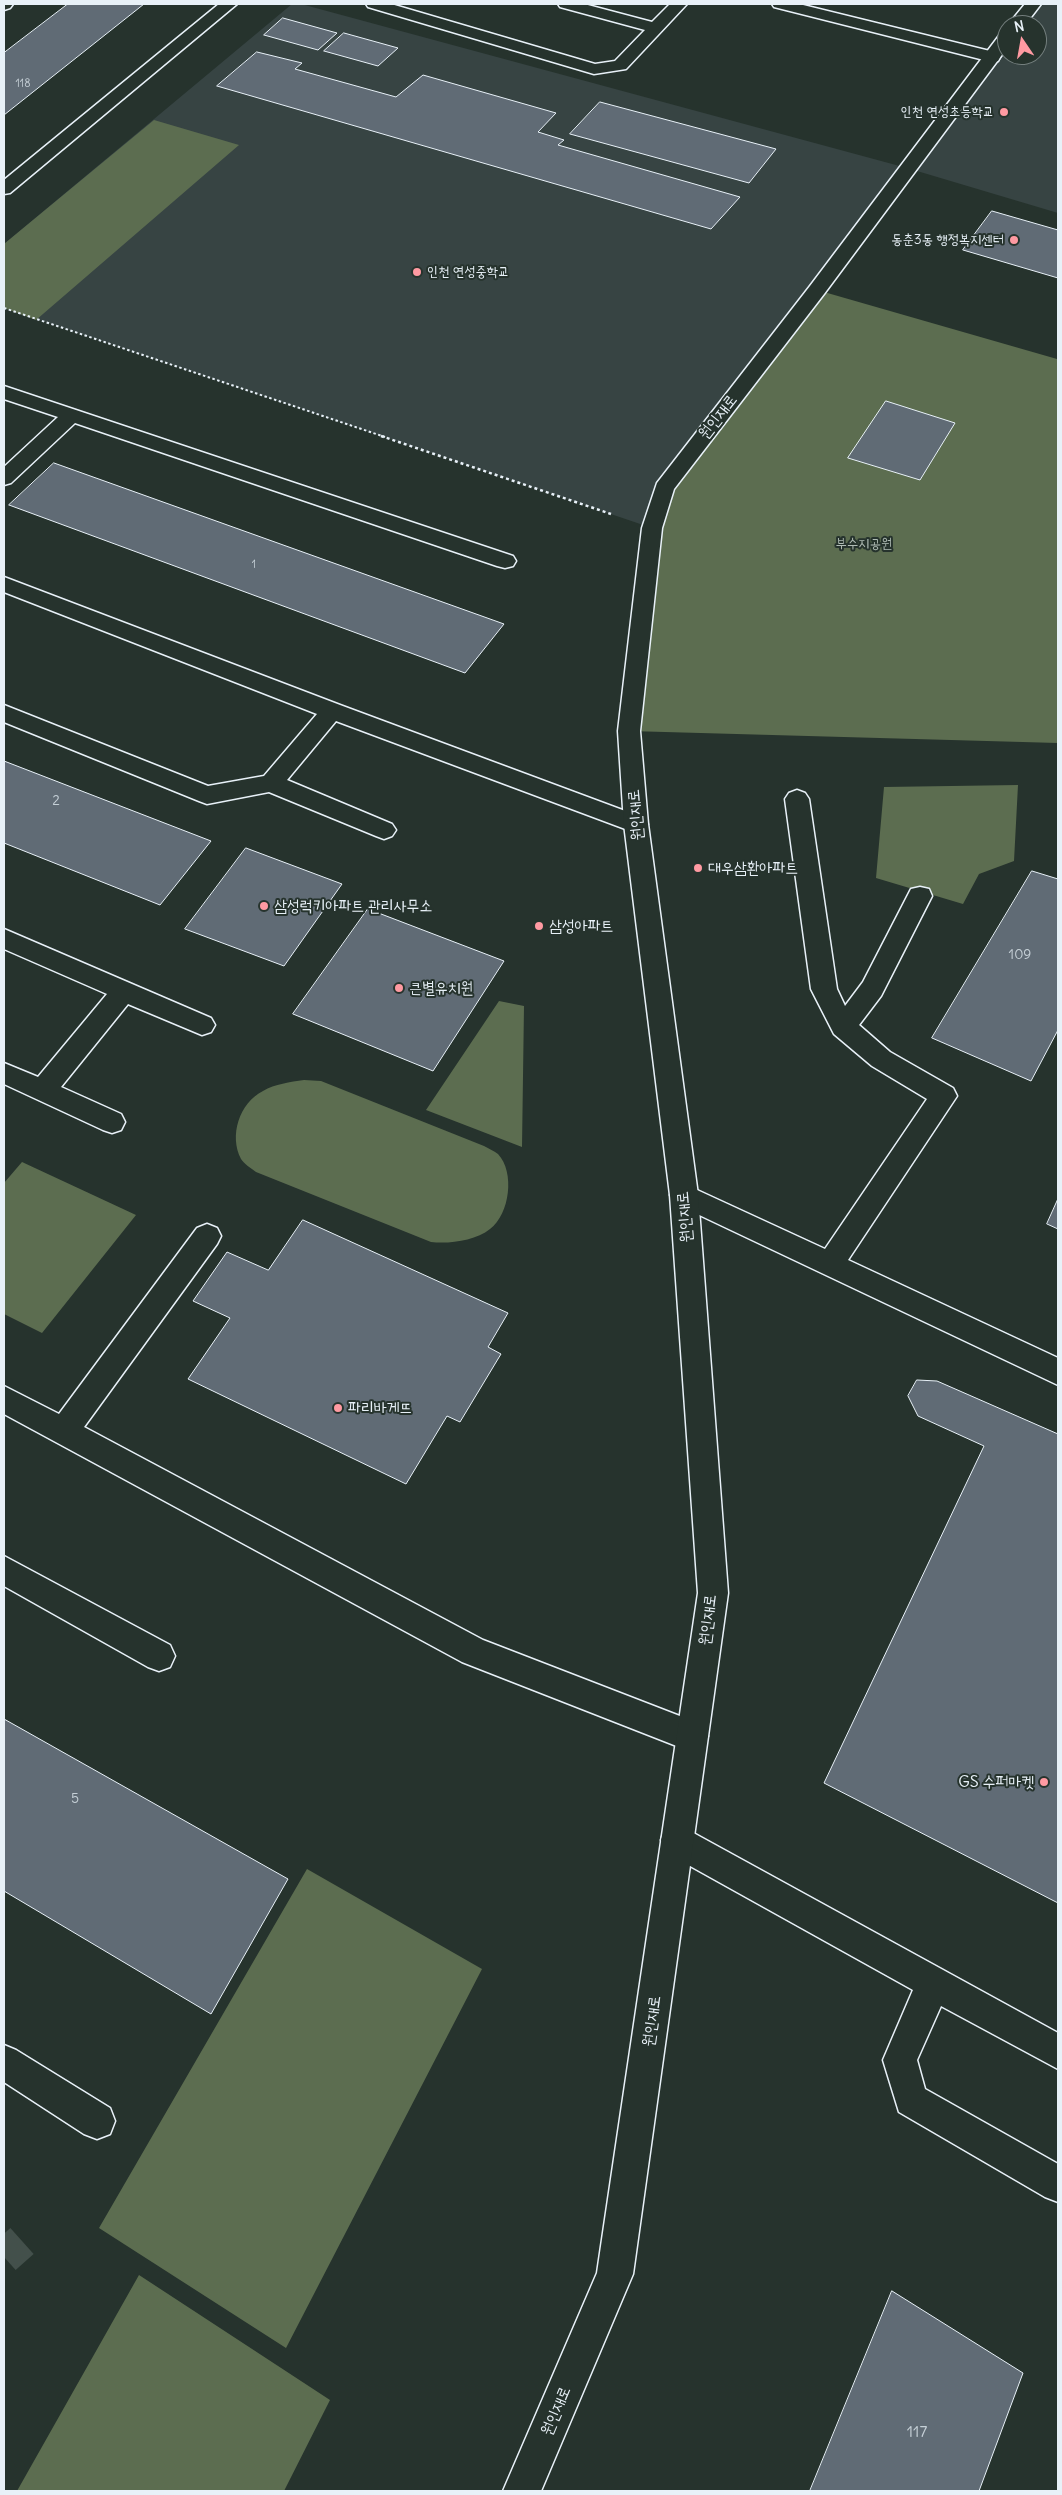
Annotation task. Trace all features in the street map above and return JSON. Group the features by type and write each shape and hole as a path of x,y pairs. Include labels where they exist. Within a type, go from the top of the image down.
{"main road":[{"path":"4,189 229,4"},
{"path":"374,4 594,69 620,65 679,4"},
{"path":"566,4 656,28"},
{"path":"780,4 997,47"},
{"path":"1024,15 1033,4"},
{"name":"원인재로","path":"522,2491 615,2274 713,1593 684,1195 636,824 629,731 652,528 664,488 817,290 997,50"},
{"path":"4,392 505,561"},
{"path":"4,478 72,415"},
{"path":"4,584 636,824"},
{"path":"271,783 332,710"},
{"path":"4,713 207,795 271,783 384,830"},
{"path":"797,799 824,989 843,1027 881,1059 944,1096 830,1264"},
{"path":"843,1027 872,989 920,896"},
{"path":"4,939 202,1025"},
{"path":"42,1091 124,991"},
{"path":"4,1073 112,1122"},
{"path":"684,1195 1058,1372"},
{"path":"64,1430 207,1236"},
{"path":"4,1399 473,1651 692,1736"},
{"path":"4,1570 160,1656"},
{"path":"677,1840 1058,2052"},
{"path":"933,1983 900,2060 911,2100 1058,2184"},
{"path":"4,2062 97,2121"}],"path":[{"path":"4,308 652,528"}],"shaded area":[{"name":"인천 연성중학교","path":"292,4 301,4 907,168 652,528 4,308 4,244"},
{"name":"인천 연성초등학교","path":"1034,4 1058,4 1058,213 907,168 997,51 997,65 1047,65 1047,15 1025,15"}],"green space":[{"path":"154,120 239,145 36,320 4,308 4,244"},
{"name":"부수지공원","path":"817,290 1057,359 1058,357 1058,743 629,731 664,488"},
{"path":"1018,785 1014,861 979,874 963,904 876,878 884,787"},
{"path":"499,1001 524,1006 522,1147 426,1110"},
{"path":"304,1080 321,1081 484,1146 498,1154 507,1171 508,1193 506,1203 497,1222 484,1233 469,1239 454,1242 431,1242 256,1172 242,1161 238,1150 236,1131 242,1112 255,1096 268,1089"},
{"path":"22,1162 136,1215 42,1333 4,1314 4,1183"},
{"path":"307,1869 482,1969 286,2348 99,2228"},
{"path":"139,2275 330,2400 284,2491 17,2491"}],"building":[{"path":"68,4 144,4 4,115 4,53"},
{"path":"283,18 337,33 318,50 264,35"},
{"path":"344,33 398,48 378,66 324,51"},
{"path":"257,52 302,63 295,69 396,97 423,75 556,113 538,132 564,140 558,145 740,197 711,229 217,86"},
{"path":"600,102 776,149 749,183 570,134"},
{"name":"동춘3동 행정복지센터","path":"992,211 1058,230 1058,278 963,250"},
{"path":"886,401 955,423 920,480 848,458"},
{"path":"54,463 504,624 465,673 9,505"},
{"path":"4,761 211,841 160,905 4,843"},
{"name":"삼성럭키아파트 관리사무소","path":"246,848 342,884 284,966 185,929"},
{"path":"1032,871 1058,879 1058,1030 1031,1081 932,1038"},
{"name":"큰별유치원","path":"368,909 504,961 433,1071 293,1014"},
{"path":"1058,1199 1058,1229 1047,1224"},
{"path":"303,1220 508,1313 488,1347 501,1354 460,1422 447,1416 406,1484 188,1379 230,1318 193,1301 227,1252 268,1270"},
{"path":"917,1380 937,1381 1058,1434 1058,1903 824,1783 984,1446 918,1416 908,1396"},
{"path":"4,1719 288,1879 211,2014 4,1891"},
{"path":"892,2291 1023,2373 979,2491 810,2491"}],"tunnel":[{"path":"4,2257 22,2241"}],"place":[{"name":"인천 연성초등학교","path":"1004,112"},
{"name":"동춘3동 행정복지센터","path":"1014,240"},
{"name":"인천 연성중학교","path":"417,272"},
{"name":"대우삼환아파트","path":"698,868"},
{"name":"삼성럭키아파트 관리사무소","path":"264,906"},
{"name":"삼성아파트","path":"539,926"},
{"name":"큰별유치원","path":"399,988"},
{"name":"파리바게뜨","path":"338,1408"},
{"name":"GS 수퍼마켓","path":"1044,1782"}]}
